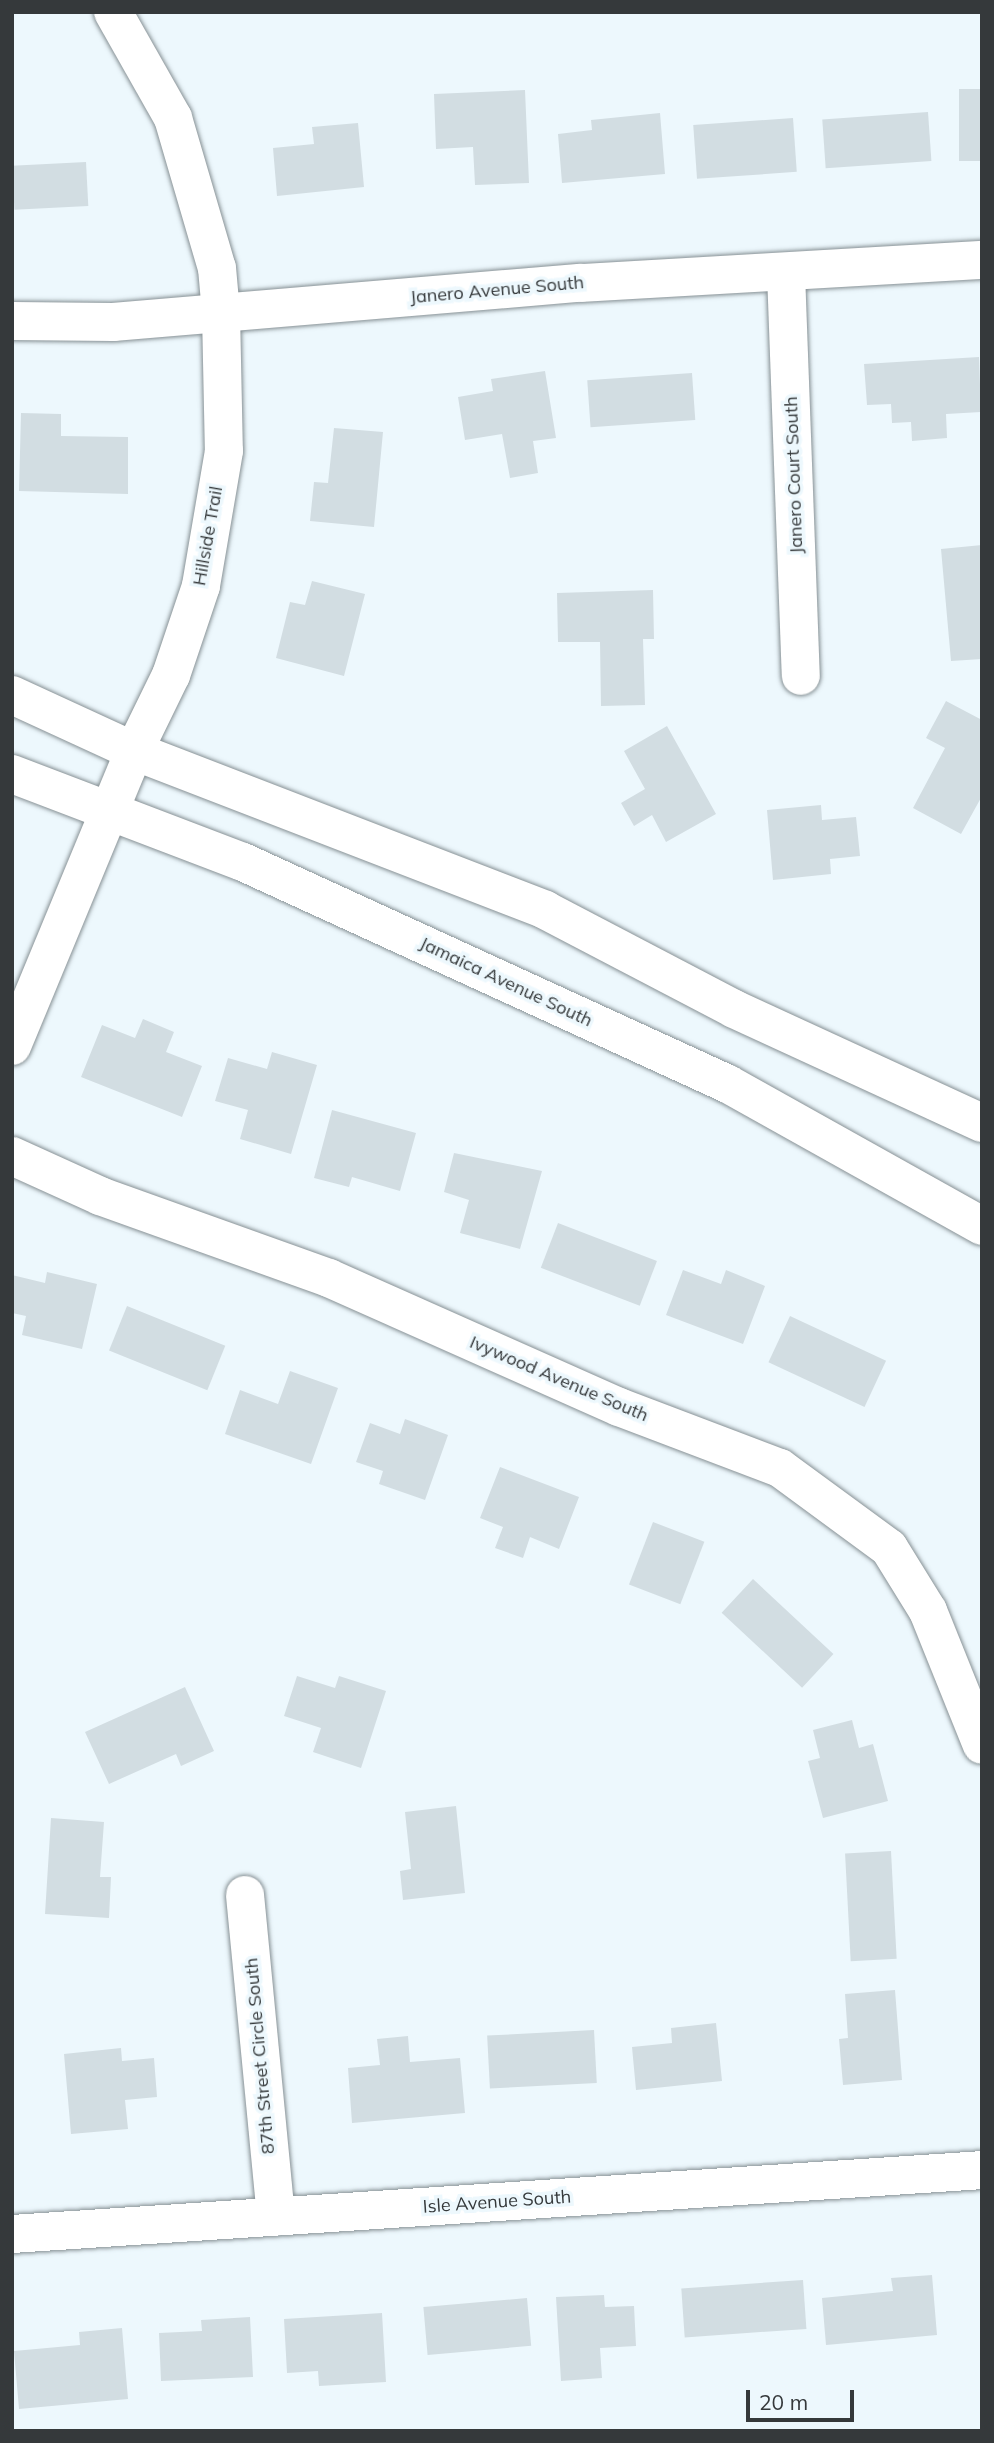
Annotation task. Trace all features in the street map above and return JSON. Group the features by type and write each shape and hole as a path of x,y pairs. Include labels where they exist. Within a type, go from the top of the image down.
{"street":[{"name":"Hillside Trail","path":"12,1046 108,810 171,675 201,586 224,451 217,268 173,118 113,12"},
{"name":"Janero Avenue South","path":"12,321 113,322 581,283 982,260"},
{"name":"Janero Court South","path":"786,273 801,676"},
{"path":"12,695 134,751 545,910 734,1009 982,1123"},
{"name":"Jamaica Avenue South","path":"12,774 243,862 728,1084 982,1226"},
{"name":"Ivywood Avenue South","path":"12,1156 100,1196 329,1278 619,1407 780,1468 888,1548 928,1611 982,1745"},
{"name":"87th Street Circle South","path":"245,1895 276,2217"},
{"name":"Isle Avenue South","path":"12,2234 982,2170"}],"building":[{"path":"959,89 982,89 982,161 959,161"},
{"path":"525,90 529,183 475,185 473,147 436,149 434,94"},
{"path":"928,112 931,161 826,168 822,119"},
{"path":"660,113 665,174 562,183 558,134 592,130 591,120"},
{"path":"793,118 797,172 697,179 693,125"},
{"path":"358,123 364,187 277,196 273,148 314,144 312,127"},
{"path":"86,162 88,206 14,210 12,166"},
{"path":"979,357 981,412 946,414 947,438 912,441 911,422 892,423 891,404 867,405 864,364"},
{"path":"545,371 556,438 533,441 538,473 510,478 502,434 465,440 458,397 493,391 491,379"},
{"path":"692,373 695,420 591,427 587,380"},
{"path":"21,413 61,414 61,436 128,437 128,494 19,491"},
{"path":"334,428 383,432 374,527 310,521 314,482 328,483"},
{"path":"982,545 982,659 951,661 941,549"},
{"path":"312,581 365,594 344,676 276,658 290,602 305,605"},
{"path":"653,590 654,639 643,639 645,705 601,706 600,642 558,642 557,593"},
{"path":"946,701 982,720 982,796 961,834 913,808 945,748 926,738"},
{"path":"667,726 716,814 666,842 652,815 634,826 621,803 645,789 624,751"},
{"path":"821,805 822,820 856,817 860,856 830,859 831,874 773,880 767,810"},
{"path":"143,1019 174,1032 166,1052 202,1066 182,1117 81,1077 102,1025 135,1038"},
{"path":"272,1052 317,1065 291,1154 240,1139 248,1110 215,1101 228,1058 267,1069"},
{"path":"332,1110 416,1133 400,1191 352,1177 349,1187 314,1178"},
{"path":"454,1153 542,1171 520,1249 460,1233 469,1200 444,1192"},
{"path":"558,1223 657,1261 640,1306 541,1268"},
{"path":"683,1270 721,1284 726,1270 765,1286 743,1344 666,1315"},
{"path":"47,1272 97,1284 82,1349 22,1335 26,1316 12,1313 12,1275 45,1283"},
{"path":"127,1306 225,1346 207,1390 109,1351"},
{"path":"790,1316 886,1361 865,1407 768,1362"},
{"path":"290,1371 338,1388 311,1464 225,1434 240,1390 278,1404"},
{"path":"405,1419 448,1435 425,1500 379,1484 383,1471 356,1462 370,1423 400,1434"},
{"path":"500,1467 579,1497 559,1549 530,1537 523,1558 495,1548 503,1527 480,1518"},
{"path":"653,1522 704,1542 680,1604 629,1585"},
{"path":"753,1579 833,1654 802,1688 722,1613"},
{"path":"297,1676 335,1688 339,1676 386,1691 361,1768 313,1752 321,1728 284,1716"},
{"path":"185,1687 214,1751 181,1766 176,1754 109,1784 85,1732"},
{"path":"852,1720 859,1748 873,1744 888,1801 823,1818 808,1761 820,1758 813,1730"},
{"path":"456,1806 465,1893 403,1900 400,1871 411,1869 405,1812"},
{"path":"51,1818 104,1822 100,1877 111,1877 109,1918 45,1914"},
{"path":"891,1851 897,1959 851,1961 845,1853"},
{"path":"895,1990 902,2080 843,2085 839,2039 848,2038 845,1994"},
{"path":"716,2023 722,2081 636,2090 632,2047 672,2043 671,2028"},
{"path":"594,2030 597,2083 490,2089 487,2036"},
{"path":"408,2036 410,2062 460,2058 465,2113 352,2123 348,2068 380,2065 377,2039"},
{"path":"121,2048 122,2061 154,2058 157,2097 125,2100 128,2129 71,2134 64,2054"},
{"path":"932,2275 937,2335 826,2345 822,2298 893,2291 891,2278"},
{"path":"803,2280 806,2329 685,2337 681,2289"},
{"path":"604,2295 605,2307 634,2306 636,2346 600,2348 602,2378 561,2381 556,2297"},
{"path":"527,2298 531,2346 428,2355 423,2307"},
{"path":"382,2313 386,2382 319,2386 318,2371 287,2373 284,2319"},
{"path":"250,2317 253,2377 161,2381 159,2333 202,2331 201,2320"},
{"path":"122,2328 128,2399 19,2409 14,2351 80,2345 79,2332"}]}
